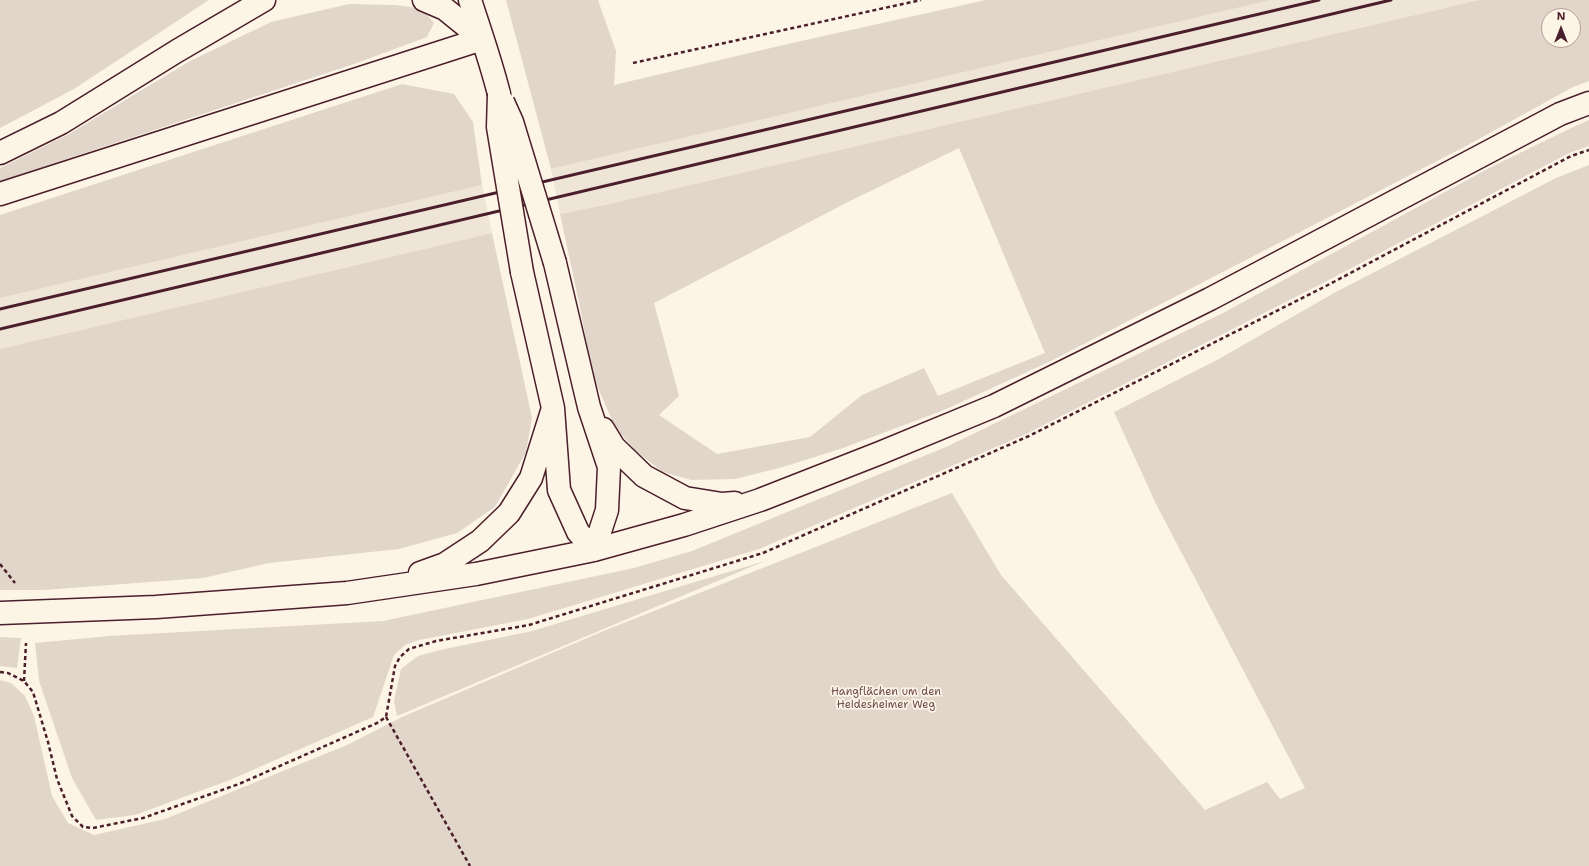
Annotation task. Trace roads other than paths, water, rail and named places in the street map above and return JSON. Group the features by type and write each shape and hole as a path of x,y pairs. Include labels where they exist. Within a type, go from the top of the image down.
{"main road":[{"path":"0,153 61,123 177,51 264,0"},
{"path":"424,0 445,9 482,39"},
{"path":"470,0 492,65 499,94 512,122 555,263 589,407 609,468 607,510 594,550"},
{"path":"0,194 482,39"},
{"path":"499,94 498,127 522,272 553,408 559,490 578,532 594,550"},
{"path":"0,613 156,607 347,593 476,574 594,550 684,525 760,500 994,406 1210,298 1560,114 1589,103"},
{"path":"589,407 614,446 644,476 685,498 722,504 760,500"},
{"path":"347,593 407,578 445,564 480,541 509,513 531,478 553,408"}],"railway":[{"path":"0,309 1319,0"},
{"path":"0,329 1391,0"}],"park label":[{"name":"Hangflächen um den Heidesheimer Weg","path":"886,698"}]}
